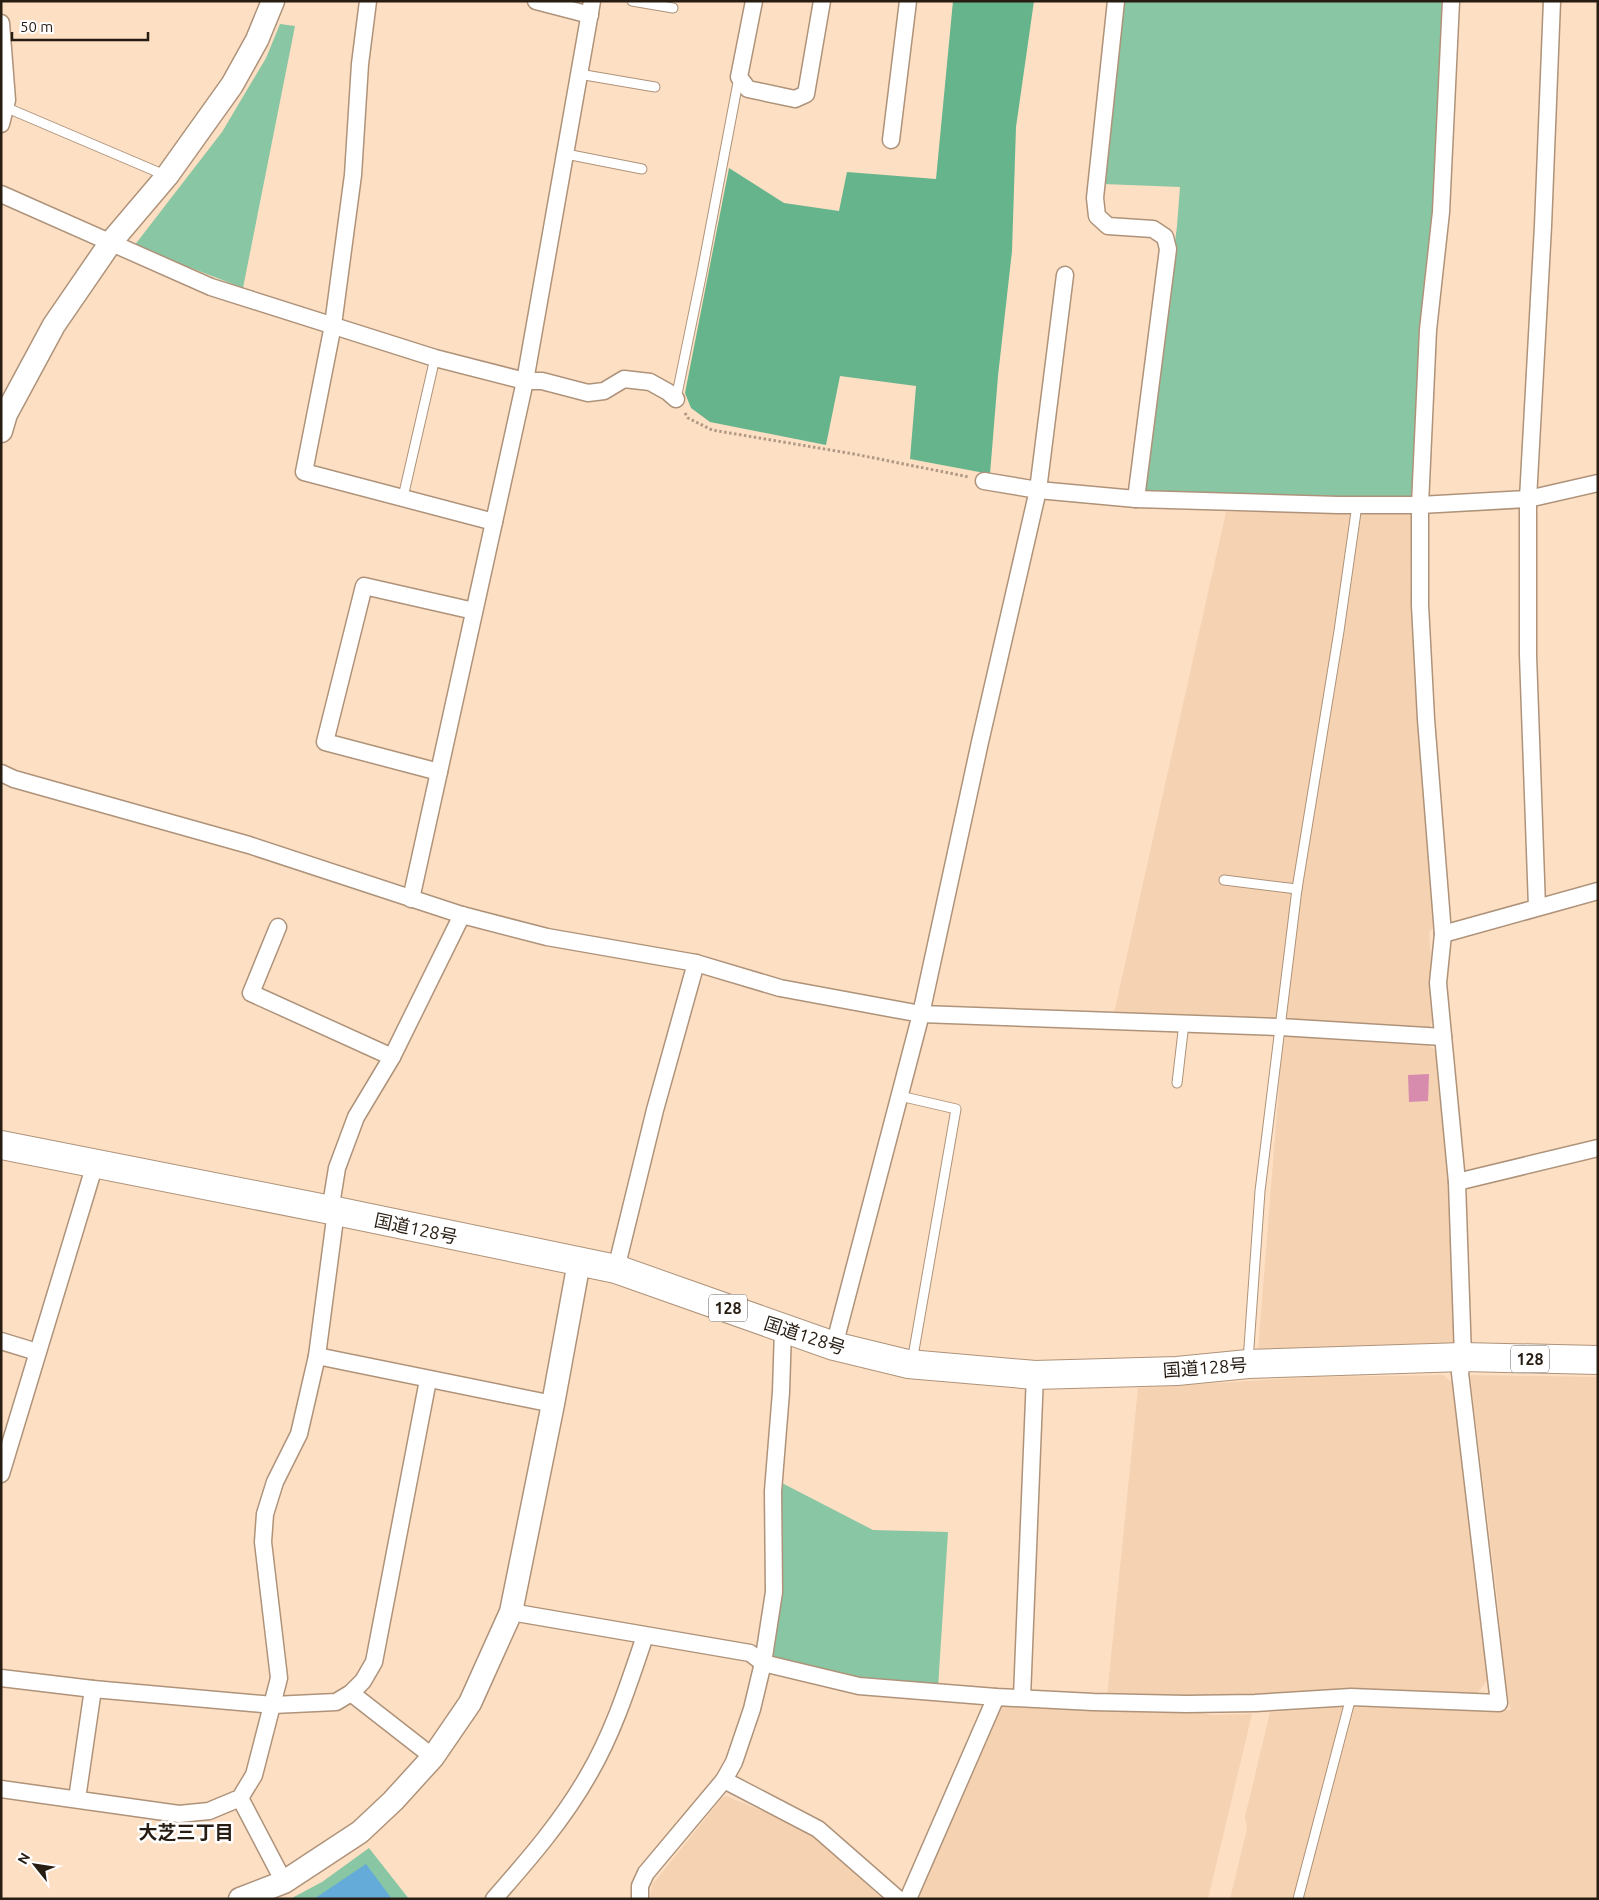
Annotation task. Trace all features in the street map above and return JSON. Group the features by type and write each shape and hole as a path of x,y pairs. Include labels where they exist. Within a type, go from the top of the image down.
{"highway":[{"name":"国道128号","path":"1,1145 336,1211 616,1270 704,1299 834,1346 911,1364 1035,1375 1177,1370 1248,1364 1463,1357 1598,1360"}],"street":[{"path":"1,431 6,414 54,325 111,242 167,176 232,85 257,40 273,1"},
{"path":"368,1 360,64 353,175 333,325 304,472 494,522"},
{"path":"411,899 525,381 591,8 536,1"},
{"path":"754,1 739,77 748,89 794,99 806,94 822,1"},
{"path":"891,140 908,1"},
{"path":"1116,1 1095,198 1097,216 1108,226 1153,229 1165,237 1168,249 1136,499"},
{"path":"511,1612 750,1653 763,1663 859,1686 996,1697 1093,1702 1255,1703 1350,1697 1500,1703 1460,1373 1463,1357 1458,1182 1438,983 1443,934 1426,719 1420,605 1420,506 1428,330 1440,212 1451,1"},
{"path":"1537,908 1528,655 1528,499 1543,226 1552,1"},
{"path":"1,22 7,100 1,124"},
{"path":"1,194 211,287 435,358 525,381 542,381 588,393 604,391 624,379 650,382 668,392 676,400"},
{"path":"834,1346 921,1014 980,742 1038,490 1065,275"},
{"path":"984,481 1038,490 1136,499 1420,506 1528,499 1598,483"},
{"path":"439,772 324,742 364,586 474,611"},
{"path":"1,773 14,779 249,845 462,915 547,937 696,963 780,988 921,1014 1280,1027 1442,1037"},
{"path":"1443,934 1598,891"},
{"path":"1,1790 179,1814 209,1811 240,1798 254,1775 273,1705 278,1678 263,1542 265,1514 275,1482 299,1434 317,1356 336,1211 332,1200 340,1160 356,1117 392,1057 462,915"},
{"path":"278,927 251,993 392,1057"},
{"path":"616,1270 655,1110 696,963"},
{"path":"1458,1182 1598,1148"},
{"path":"1,1474 94,1164"},
{"path":"240,1899 284,1882 360,1832 393,1801 433,1757 470,1703 511,1612 554,1404 580,1262"},
{"path":"640,1899 640,1886 646,1873 724,1780 734,1762 752,1709 763,1663 774,1592 773,1491 781,1392 783,1329"},
{"path":"1,1341 37,1352"},
{"path":"317,1356 554,1404"},
{"path":"1022,1697 1035,1375"},
{"path":"1,1678 93,1689 273,1705 336,1702 351,1693 363,1681 374,1662 428,1380"},
{"path":"494,1899 531,1858 557,1824 590,1773 623,1701 645,1636"},
{"path":"77,1799 93,1689"},
{"path":"351,1693 433,1757"},
{"path":"908,1899 996,1697"},
{"path":"724,1780 818,1829 898,1899"},
{"path":"240,1798 284,1882"}],"lane":[{"path":"632,1 673,8"},
{"path":"579,74 655,88"},
{"path":"676,400 739,77"},
{"path":"5,107 167,176"},
{"path":"566,154 642,169"},
{"path":"403,497 435,358"},
{"path":"1248,1364 1260,1192 1297,889 1339,631 1357,505"},
{"path":"1224,880 1297,889"},
{"path":"1177,1083 1184,1023"},
{"path":"900,1096 956,1109 911,1364"},
{"path":"1298,1899 1350,1697"}],"path":[{"path":"676,400 688,418 712,430 854,454 984,481"}],"shaded area":[{"path":"1349,511 1412,513 1410,578 1423,770 1438,925 1429,932 1435,1016 1429,1028 1114,1013 1226,512"},
{"path":"1283,1036 1429,1046 1442,1054 1458,1337 1454,1345 1258,1351"},
{"path":"1444,1375 1453,1384 1489,1678 1476,1695 1225,1699 1107,1697 1138,1388 1311,1377"},
{"path":"1470,1375 1598,1377 1598,1899 1230,1899 1247,1829 1245,1817 1270,1712 1345,1707 1511,1710 1505,1687 1497,1596"},
{"path":"1004,1702 1187,1709 1211,1715 1252,1714 1208,1899 913,1899 994,1713"},
{"path":"726,1796 810,1830 882,1899 650,1899 652,1885 722,1798"}],"green space":[{"path":"953,1 1034,1 1016,127 1012,251 998,376 990,474 910,459 916,386 840,376 826,445 710,422 691,408 685,393 729,168 784,203 839,211 847,172 936,179"},
{"path":"1123,1 1446,1 1437,213 1424,286 1413,498 1148,493 1144,489 1177,226 1180,187 1103,184"},
{"path":"280,24 295,26 243,288 134,246 222,132 266,58"},
{"path":"780,1482 873,1530 948,1532 938,1688 858,1682 772,1659 782,1585"},
{"path":"369,1848 409,1899 290,1899 322,1882"}],"water":[{"path":"366,1864 392,1899 314,1899"}],"building":[{"path":"1429,1074 1428,1101 1409,1102 1408,1075"}],"district":[{"name":"大芝三丁目","path":"186,1832"}]}
